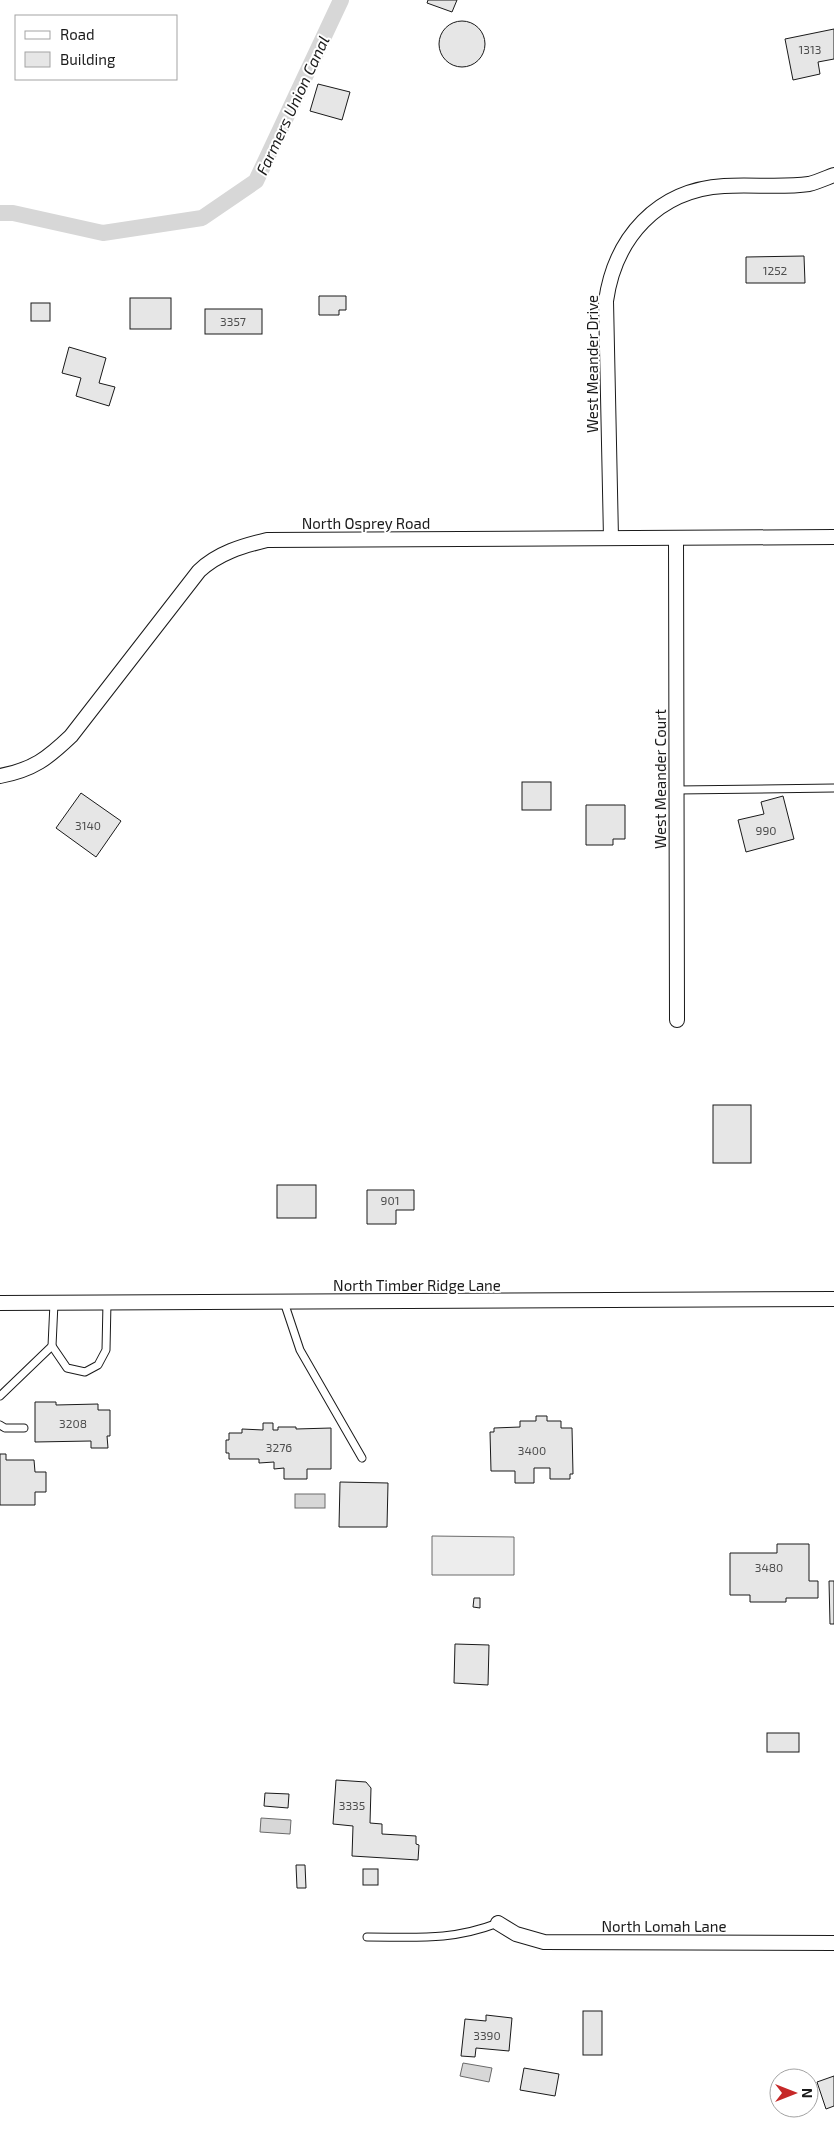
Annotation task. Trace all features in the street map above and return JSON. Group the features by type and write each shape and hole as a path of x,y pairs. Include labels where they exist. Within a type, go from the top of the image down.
{"street":[{"name":"West Meander Drive","path":"611,538 606,302 609,282 622,247 646,217 675,198 704,188 809,184 834,175"},
{"name":"North Osprey Road","path":"0,776 14,774 47,759 71,736 199,572 207,563 237,548 267,540 834,537"},
{"name":"West Meander Court","path":"676,538 677,1020"},
{"name":"North Timber Ridge Lane","path":"0,1302 834,1299"},
{"name":"North Lomah Lane","path":"498,1922 516,1934 544,1942 834,1943"}],"lane":[{"path":"676,790 834,788"},
{"path":"54,1303 52,1346 67,1368 85,1372 98,1365 106,1350 107,1302"},
{"path":"284,1302 300,1350 362,1458"},
{"path":"0,1396 52,1346"},
{"path":"0,1425 4,1428 24,1428"},
{"path":"366,1937 447,1937 475,1931 498,1922"}],"shaded area":[{"path":"295,1494 325,1494 325,1508 295,1508"},
{"path":"432,1536 514,1537 514,1575 432,1575"},
{"path":"261,1818 291,1820 290,1834 260,1832"},
{"path":"463,2063 492,2068 489,2082 460,2076"}],"building":[{"path":"428,0 457,0 452,12 427,3"},
{"path":"457,21 467,21 479,27 484,35 484,53 479,61 471,66 457,67 449,64 442,57 439,49 439,39 442,31 449,24"},
{"path":"834,29 834,59 818,62 820,74 793,80 785,39"},
{"path":"318,84 350,92 342,120 310,111"},
{"path":"804,256 805,283 746,283 746,257"},
{"path":"319,296 346,296 346,310 339,310 339,315 319,315"},
{"path":"130,298 171,298 171,329 130,329"},
{"path":"31,303 50,303 50,321 31,321"},
{"path":"205,309 262,309 262,334 205,334"},
{"path":"69,347 106,358 99,383 115,387 109,406 76,396 81,378 62,373"},
{"path":"522,782 551,782 551,810 522,810"},
{"path":"81,793 121,821 96,857 56,828"},
{"path":"783,796 794,839 746,852 738,820 764,814 761,802"},
{"path":"586,805 625,805 625,839 613,839 613,845 586,845"},
{"path":"713,1105 751,1105 751,1163 713,1163"},
{"path":"277,1185 316,1185 316,1218 277,1218"},
{"path":"367,1190 414,1190 414,1210 396,1210 396,1224 367,1224"},
{"path":"35,1402 56,1402 56,1405 98,1404 98,1410 110,1410 110,1436 107,1436 108,1448 91,1448 91,1441 35,1442"},
{"path":"536,1416 547,1416 547,1421 561,1421 561,1428 572,1428 573,1474 570,1474 570,1479 550,1479 550,1468 534,1468 534,1483 515,1483 515,1471 491,1471 490,1432 494,1432 494,1428 520,1427 520,1421 536,1421"},
{"path":"263,1423 273,1423 273,1430 278,1430 278,1427 296,1427 296,1429 331,1428 331,1469 307,1469 307,1479 284,1479 284,1468 274,1469 274,1462 259,1463 259,1459 229,1459 229,1453 226,1453 226,1440 229,1440 229,1433 242,1433 242,1429 263,1430"},
{"path":"0,1454 6,1454 6,1460 34,1460 35,1472 46,1472 46,1492 35,1492 35,1505 0,1505"},
{"path":"340,1482 388,1483 387,1527 339,1527"},
{"path":"777,1544 809,1544 809,1581 818,1581 818,1598 786,1598 786,1602 750,1602 750,1595 730,1595 730,1553 777,1553"},
{"path":"829,1581 834,1581 834,1624 830,1624"},
{"path":"474,1598 480,1598 480,1608 473,1607"},
{"path":"455,1644 489,1645 488,1685 454,1683"},
{"path":"767,1733 799,1733 799,1752 767,1752"},
{"path":"336,1780 366,1782 371,1788 370,1823 382,1824 382,1834 416,1836 416,1844 419,1845 418,1860 352,1856 353,1826 333,1824"},
{"path":"265,1793 289,1794 288,1808 264,1806"},
{"path":"296,1865 305,1865 306,1888 297,1888"},
{"path":"363,1869 378,1869 378,1885 363,1885"},
{"path":"583,2011 602,2011 602,2055 583,2055"},
{"path":"486,2015 512,2018 509,2051 476,2048 475,2057 461,2056 465,2019 486,2021"},
{"path":"524,2068 559,2074 555,2096 520,2090"},
{"path":"834,2076 834,2106 826,2109 819,2088 819,2081"}],"waterway":[{"name":"Farmers Union Canal","path":"0,213 13,213 103,233 202,218 256,181 341,0"}]}
